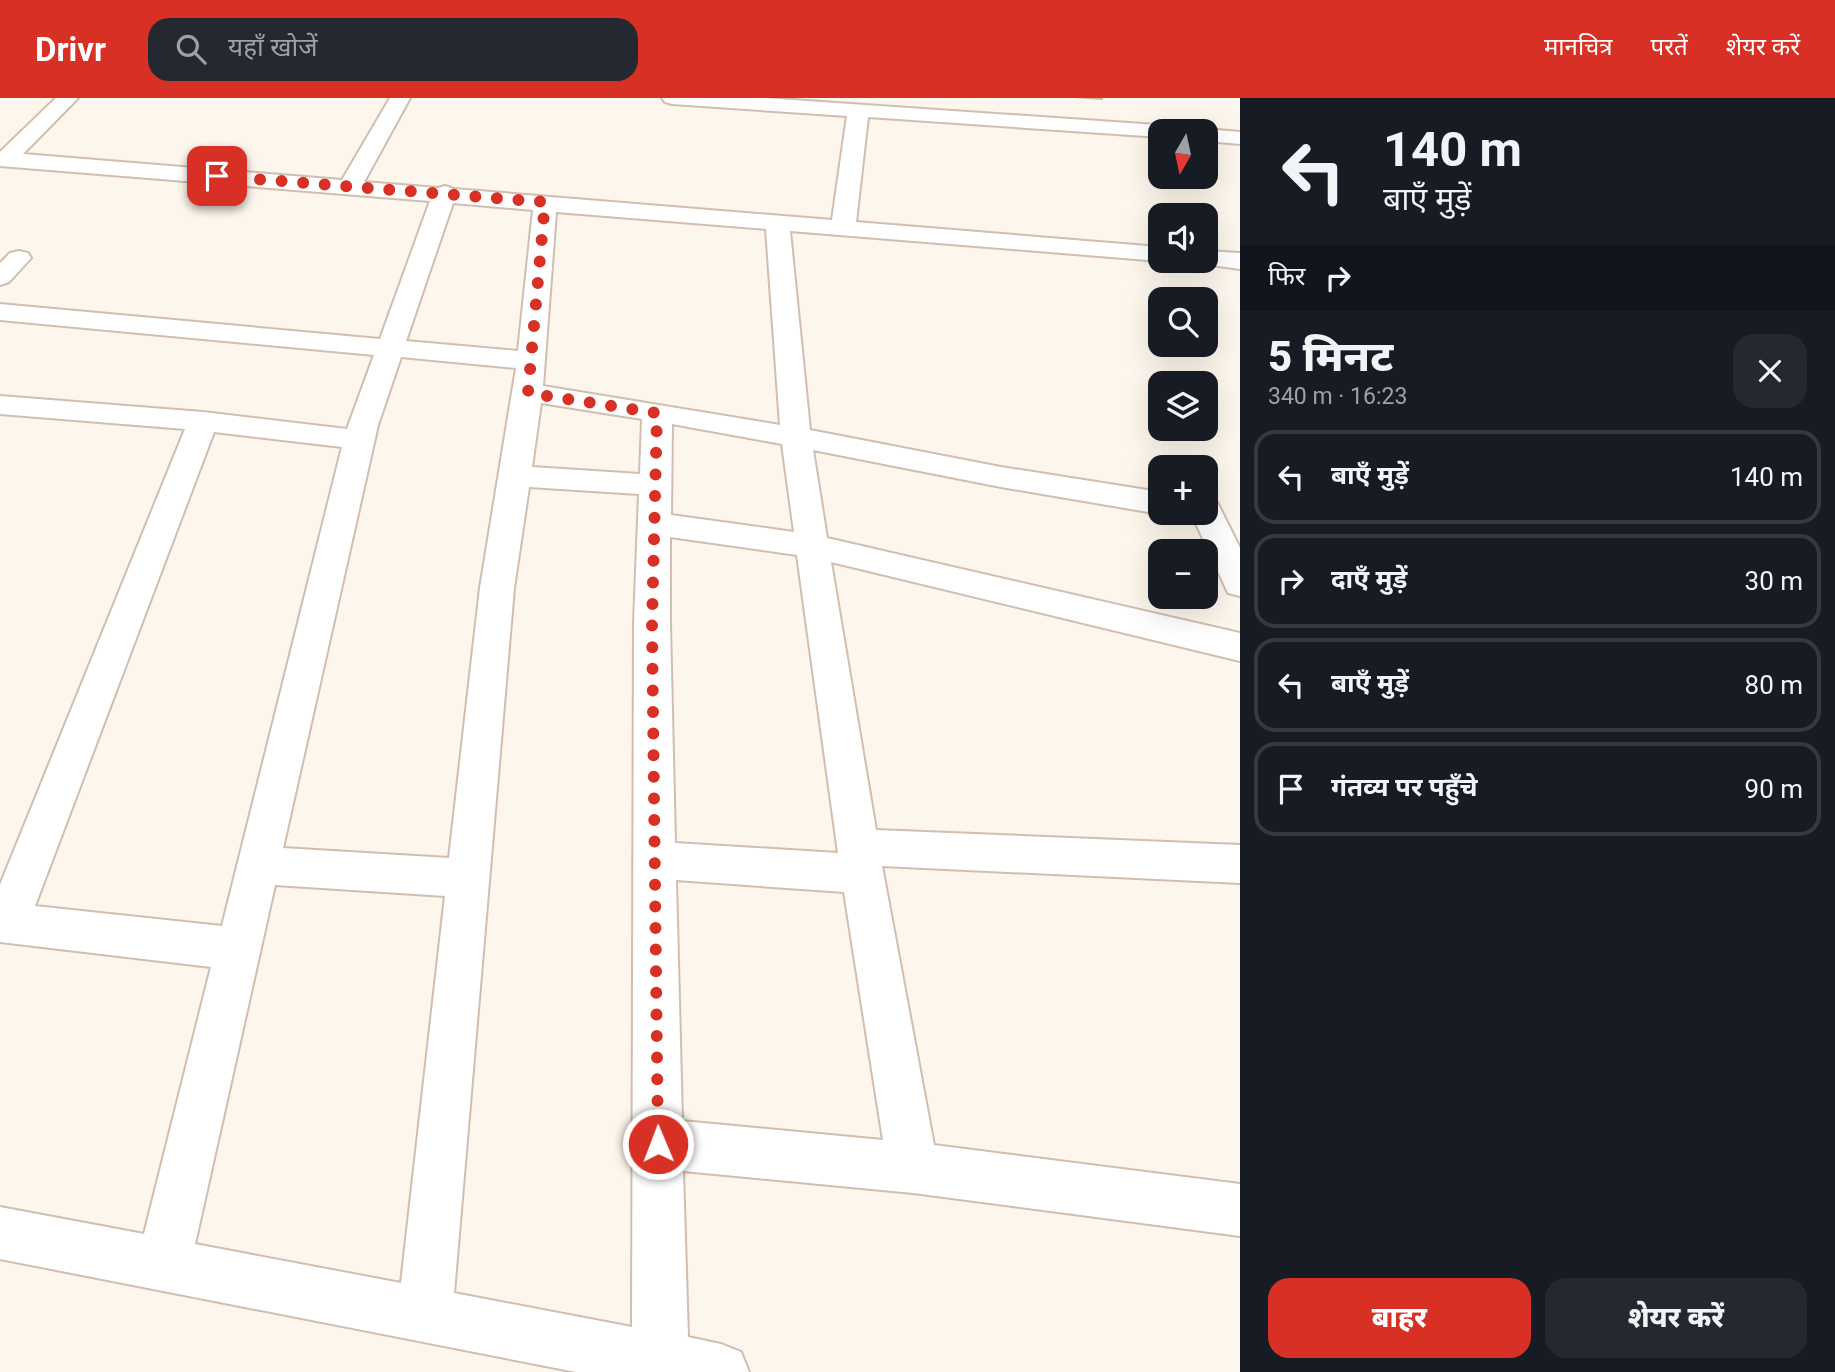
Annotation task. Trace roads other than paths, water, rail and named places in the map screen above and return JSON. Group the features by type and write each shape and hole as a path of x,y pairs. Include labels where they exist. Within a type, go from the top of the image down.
{"street":[{"path":"2,159 68,98"},
{"path":"350,186 400,98"},
{"path":"672,98 1148,130"},
{"path":"995,98 1000,120"},
{"path":"1131,108 1138,129"},
{"path":"843,228 858,112"},
{"path":"1218,136 1240,138"},
{"path":"2,159 445,193 1148,253"},
{"path":"163,1265 360,440 445,193"},
{"path":"425,1315 497,588 529,377 545,202"},
{"path":"777,222 796,439 860,860 913,1168"},
{"path":"0,277 19,258"},
{"path":"1218,259 1240,261"},
{"path":"0,312 389,350 529,377 657,413 1148,501"},
{"path":"0,405 203,421 360,440"},
{"path":"657,413 652,623 660,1360"},
{"path":"203,421 4,922 239,949"},
{"path":"514,476 655,505 813,546 1240,647"},
{"path":"1218,512 1240,515"},
{"path":"1213,525 1240,584"},
{"path":"655,860 1240,864"},
{"path":"259,865 468,878"},
{"path":"658,1144 913,1168 1240,1210"},
{"path":"0,1233 721,1372"}]}
